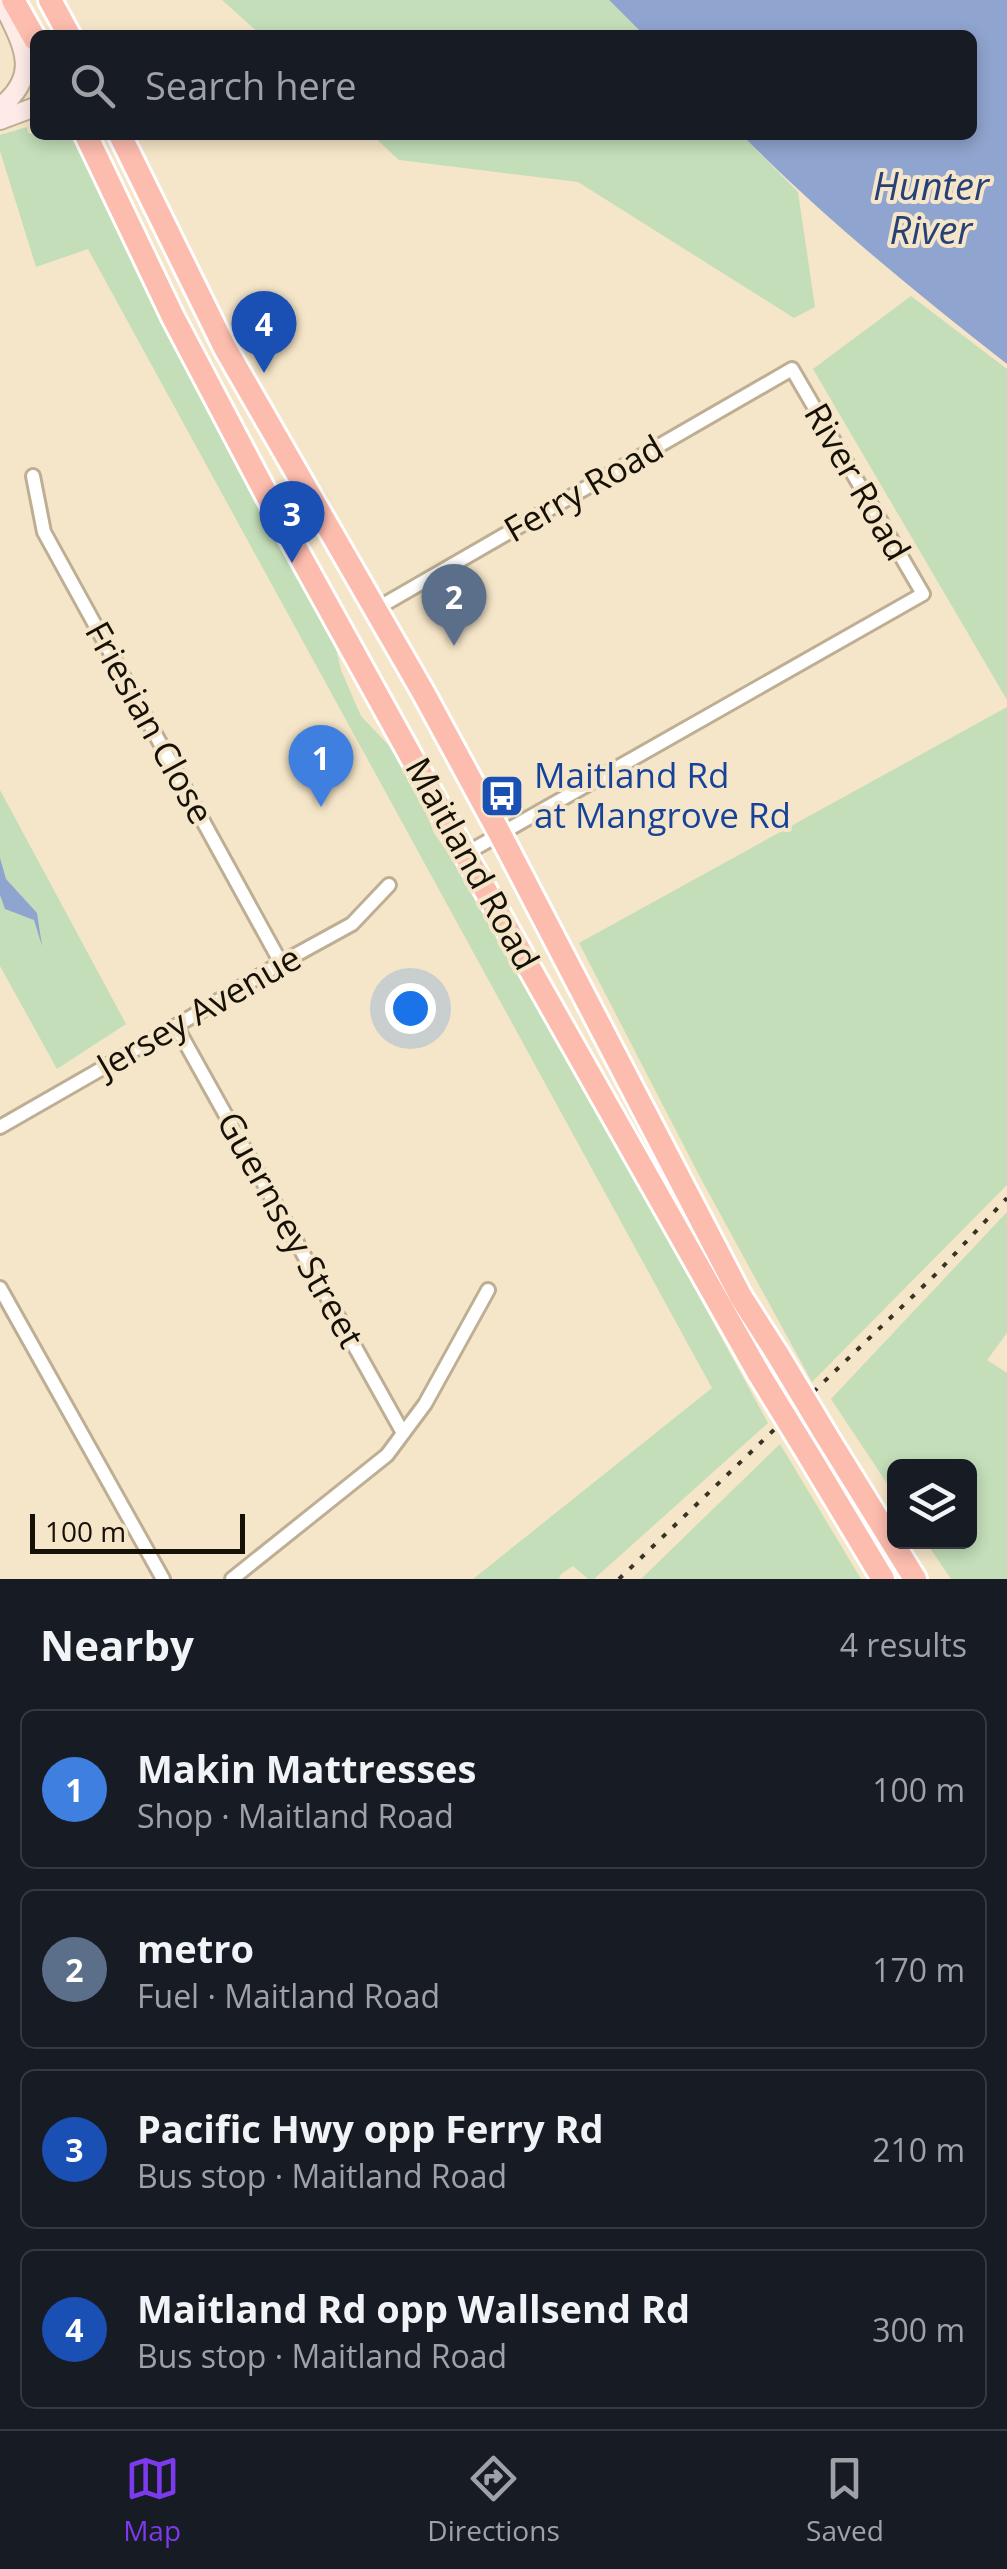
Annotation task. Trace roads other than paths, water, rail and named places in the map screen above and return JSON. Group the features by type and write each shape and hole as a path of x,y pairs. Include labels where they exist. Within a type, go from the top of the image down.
{"highway":[{"path":"13,0 30,30"},
{"path":"50,0 66,30"},
{"name":"Maitland Road","path":"88,140 182,334 465,854 759,1374 884,1579"},
{"name":"Maitland Road","path":"122,140 225,348 500,834 741,1297 915,1579"}],"main road":[{"path":"0,108 19,88 26,66 20,39 1,0"},
{"path":"0,120 30,110"}],"street":[{"name":"Ferry Road","path":"376,609 792,369"},
{"name":"River Road","path":"500,834 922,594 792,369"},
{"name":"Friesian Close","path":"32,476 44,532 281,963"},
{"path":"465,854 500,834"},
{"name":"Jersey Avenue","path":"0,1127 352,924 389,885"},
{"name":"Guernsey Street","path":"176,1026 403,1433"},
{"path":"0,1288 163,1579"},
{"path":"232,1579 387,1455 425,1404 488,1290"}],"water":[{"name":"Hunter River","path":"609,0 1007,0 1007,364 871,254 747,140 977,140 977,30 639,30"},
{"path":"0,858 6,879 37,913 42,946 34,920 5,909 0,895"}],"railway":[{"path":"619,1579 937,1273 1007,1198"}],"place":[{"name":"Maitland Rd opp Wallsend Rd","path":"264,373"},
{"name":"Pacific Hwy opp Ferry Rd","path":"292,563"},
{"name":"metro","path":"454,646"},
{"name":"Maitland Rd at Mangrove Rd","path":"502,796"},
{"name":"Makin Mattresses","path":"321,807"}]}
